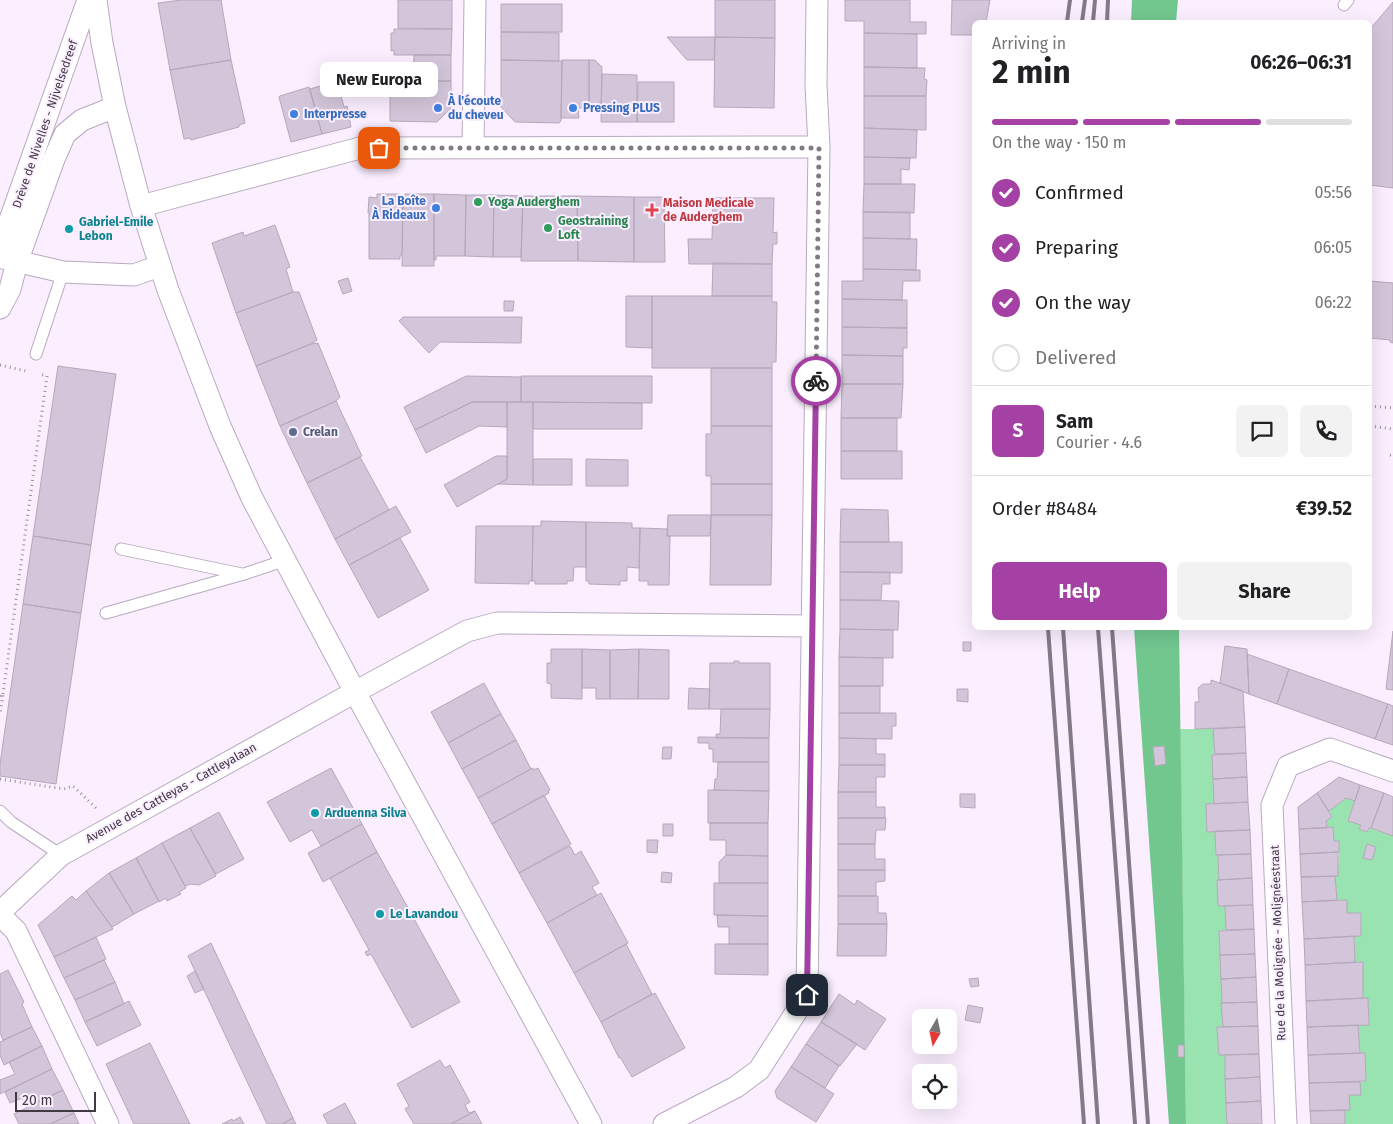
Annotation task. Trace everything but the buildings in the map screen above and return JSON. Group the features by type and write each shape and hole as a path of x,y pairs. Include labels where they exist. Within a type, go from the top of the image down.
{"street":[{"name":"Drève de Nivelles - Nijvelsedreef","path":"0,248 88,0"},
{"path":"96,0 102,43 141,206 160,266 220,426 252,498 355,692 591,1124"},
{"path":"473,147 475,0"},
{"path":"664,1124 736,1087 758,1070 807,995 819,148 816,86 817,0"},
{"name":"Drève de Nivelles - Nijvelsedreef","path":"0,308 10,289 8,259 65,134 82,120 116,107"},
{"path":"141,206 360,148 819,148"},
{"path":"8,259 63,272 134,275 160,266"},
{"name":"Avenue des Cattleyas - Cattleyalaan","path":"0,914 61,855 467,631 497,623 812,626"},
{"name":"Rue de la Molignée - Molignéestraat","path":"1286,1124 1272,806 1288,766 1330,749 1393,771"},
{"path":"0,914 16,931 108,1124"}],"lane":[{"path":"36,354 63,272"},
{"path":"121,549 244,574"},
{"path":"106,613 244,574 286,560"},
{"path":"0,811 11,822 61,855"}],"path":[{"path":"0,365 47,376 1,695 0,715"},
{"path":"1372,406 1393,408"},
{"path":"1372,426 1393,429"},
{"path":"0,779 64,789 73,786 99,811"}],"green space":[{"path":"1132,0 1178,0 1176,20 1131,20"},
{"path":"1134,630 1179,630 1186,1124 1169,1124"},
{"path":"1180,729 1213,729 1215,754 1212,755 1214,804 1206,804 1207,831 1215,831 1216,855 1218,855 1218,906 1225,906 1226,930 1219,931 1223,1027 1217,1028 1219,1055 1225,1055 1227,1124 1186,1124"},
{"path":"1346,798 1355,801 1348,821 1361,825 1359,829 1367,832 1369,828 1393,836 1393,1124 1345,1124 1345,1110 1349,1095 1360,1095 1360,1082 1366,1081 1365,1053 1360,1053 1358,1025 1369,1024 1368,998 1363,998 1363,962 1355,962 1354,936 1361,936 1361,913 1347,913 1347,900 1337,900 1335,876 1338,876 1339,841 1334,841 1333,828 1327,828 1326,821 1332,817 1329,811"}],"railway":[{"path":"1067,20 1070,0"},
{"path":"1082,20 1085,0"},
{"path":"1093,20 1095,0"},
{"path":"1107,20 1108,0"},
{"path":"1048,630 1084,1124"},
{"path":"1063,630 1098,1124"},
{"path":"1098,630 1135,1124"},
{"path":"1112,630 1148,1124"}],"way so far":[{"path":"379,148 819,148 816,381"}],"place":[{"name":"À l'écoute du cheveu","path":"438,108"},
{"name":"Pressing PLUS","path":"573,108"},
{"name":"Interpresse","path":"294,114"},
{"name":"New Europa","path":"379,148"},
{"name":"Yoga Auderghem","path":"478,202"},
{"name":"La Boîte À Rideaux","path":"436,208"},
{"name":"Maison Medicale de Auderghem","path":"652,210"},
{"name":"Geostraining Loft","path":"548,228"},
{"name":"Gabriel-Emile Lebon","path":"69,229"},
{"name":"Crelan","path":"293,432"},
{"name":"Arduenna Silva","path":"315,813"},
{"name":"Le Lavandou","path":"380,914"}],"route":[{"path":"807,995 816,381"}]}
